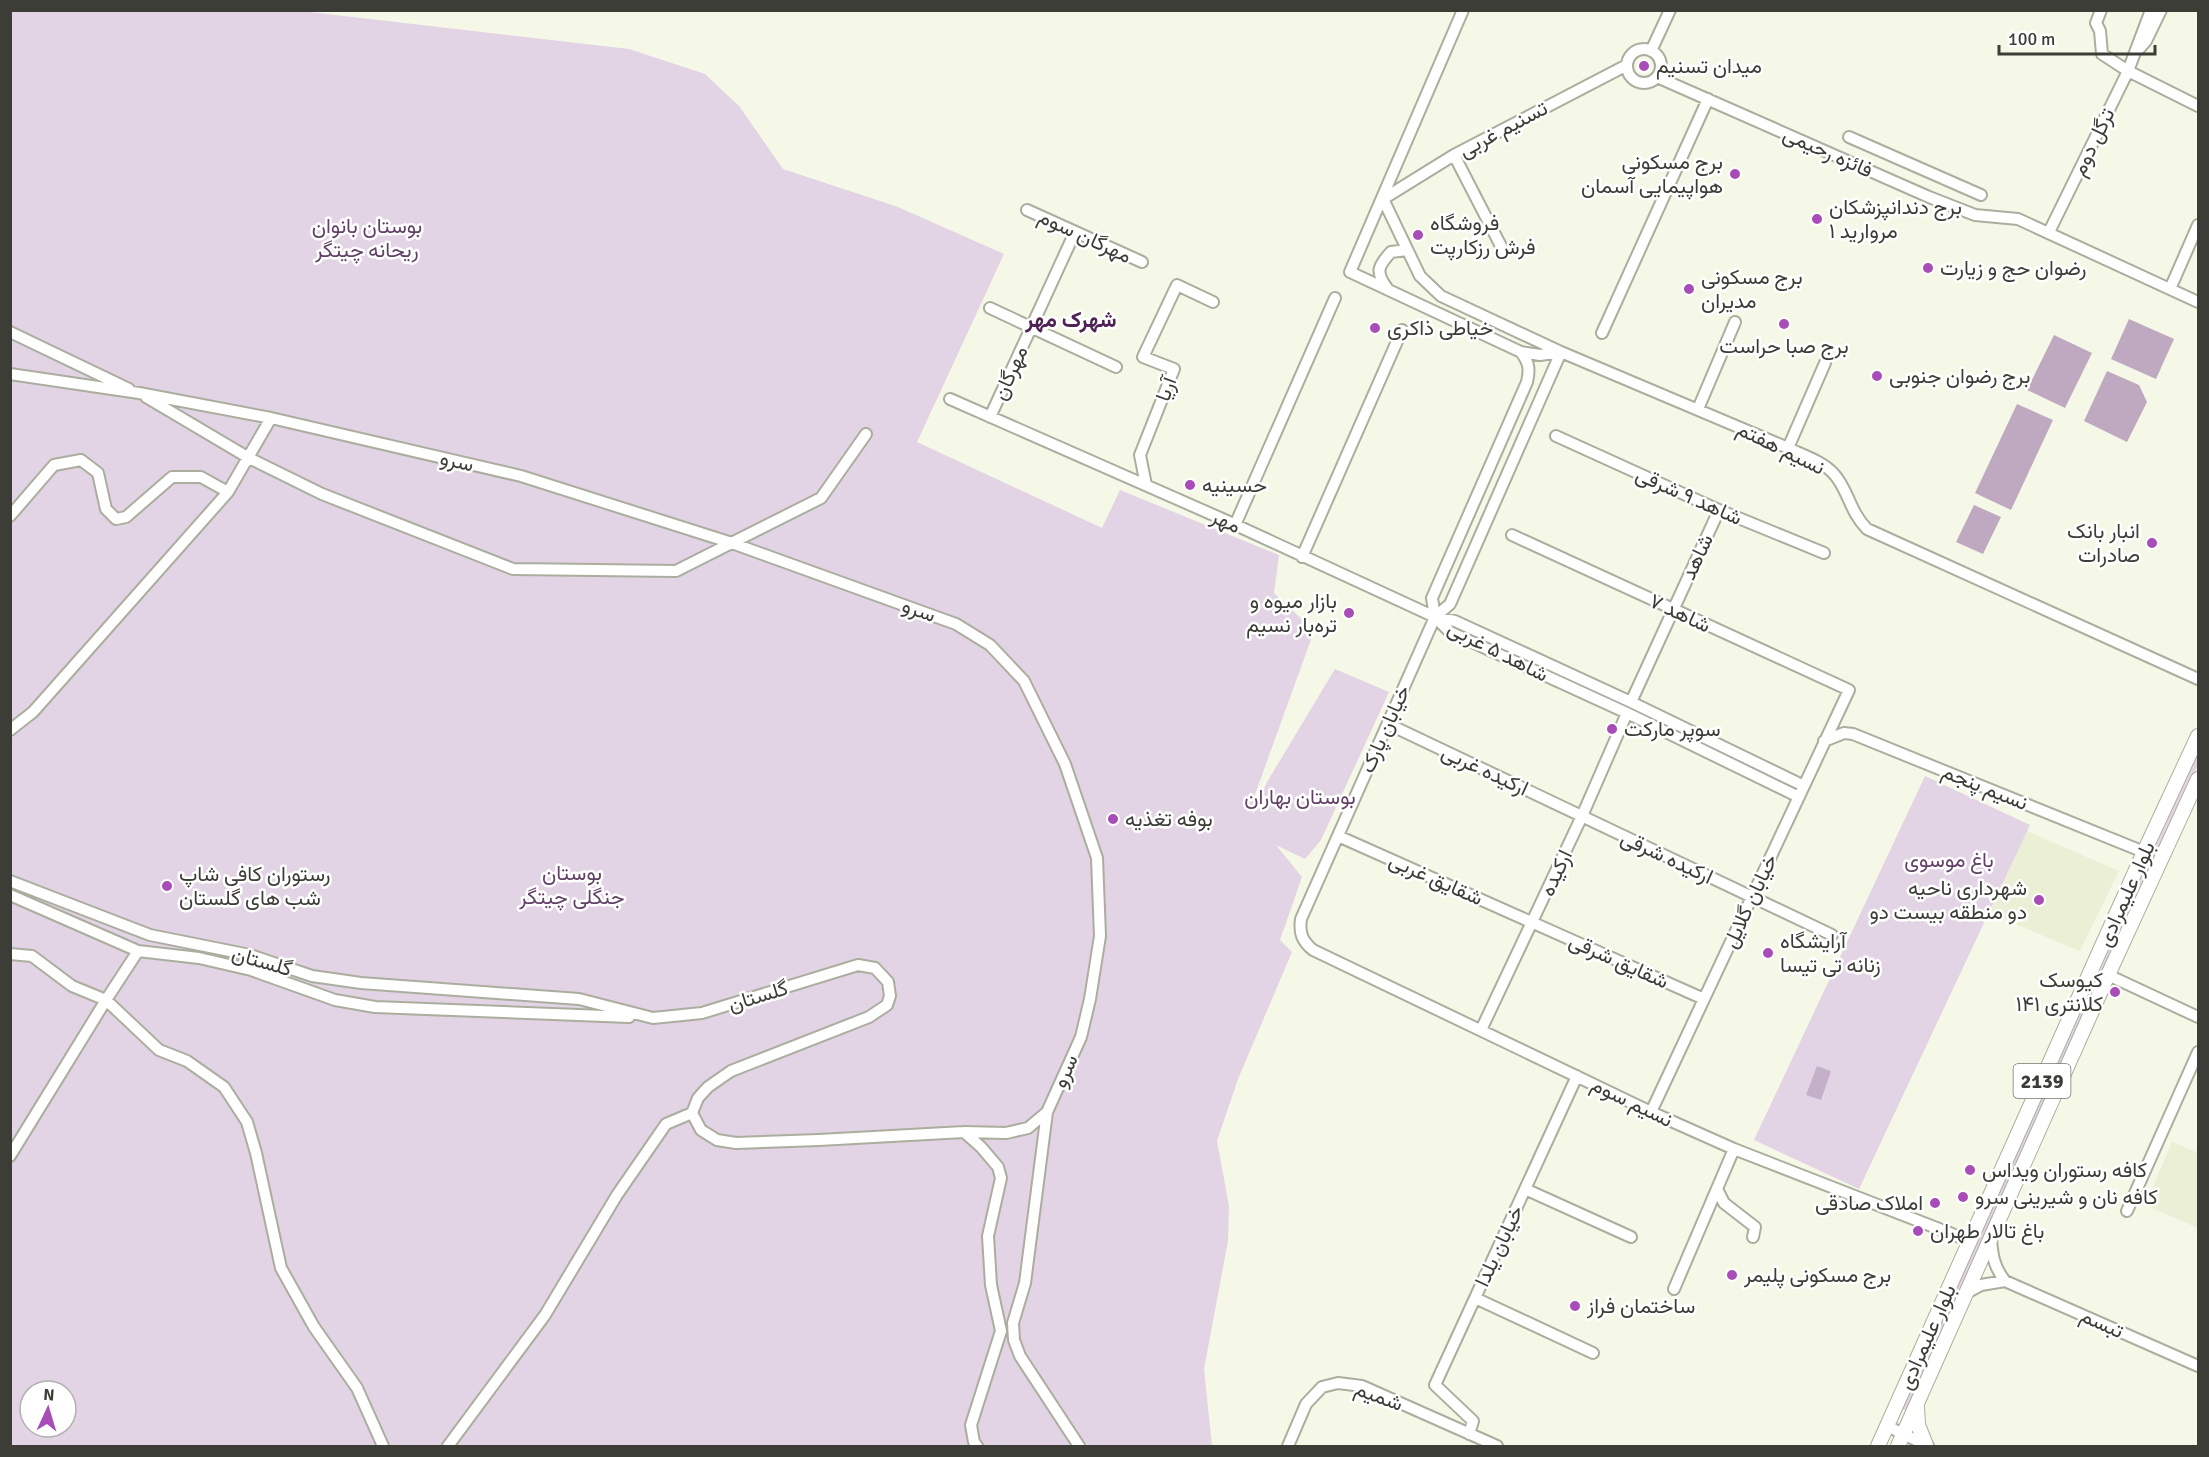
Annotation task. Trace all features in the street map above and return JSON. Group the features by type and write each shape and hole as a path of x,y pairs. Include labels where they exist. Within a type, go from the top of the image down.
{"main road":[{"name":"بلوار علیمرادی","path":"1878,1446 2144,852 2199,736"},
{"name":"بلوار علیمرادی","path":"1901,1441 2108,975 2199,779"},
{"path":"1917,1402 1918,1425 1927,1446"}],"street":[{"path":"1463,10 1350,272 1521,352 1540,356 1561,352"},
{"path":"1651,51 1670,10"},
{"path":"2101,10 2096,23 2100,31 2102,54 2128,71 2199,106"},
{"path":"2100,31 2108,10"},
{"name":"ترگل دوم","path":"2049,232 2128,71 2151,10"},
{"name":"ترگل دوم","path":"2136,52 2146,41 2160,10"},
{"path":"1635,51 1651,51 1660,63 1657,76 1648,82 1638,82 1629,75 1627,64 1635,51"},
{"name":"تسنیم غربی","path":"1383,199 1454,155 1627,64"},
{"name":"فائزه رحیمی","path":"1657,76 1929,197 1975,215 2018,219 2199,302"},
{"path":"1602,333 1708,99"},
{"path":"1849,137 1981,195"},
{"path":"1454,155 1503,250"},
{"path":"1929,197 1939,177"},
{"name":"نسیم هفتم","path":"1383,199 1420,276 1441,296 1561,352 1788,448 1824,466 1834,473 1857,520 1866,529 2199,679"},
{"name":"مهرگان سوم","path":"1028,210 1142,262"},
{"path":"2170,289 2199,225"},
{"name":"مهرگان","path":"990,417 1075,232"},
{"path":"1386,288 1379,277 1380,263 1390,252 1407,250"},
{"name":"آریا","path":"1146,485 1140,455 1174,369 1143,357 1177,285 1213,302"},
{"path":"1235,525 1335,298"},
{"path":"990,308 1116,367"},
{"path":"1698,409 1735,322"},
{"path":"1302,557 1402,330"},
{"path":"10,332 139,393 249,458 322,494 513,569 676,571 821,498 866,434"},
{"name":"خیابان پارک","path":"1435,617 1432,598 1527,382 1530,371 1528,361 1521,352"},
{"name":"خیابان پارک","path":"1304,941 1300,935 1301,920 1435,617 1450,604 1561,352"},
{"path":"1788,448 1825,363"},
{"name":"سرو","path":"10,374 139,393 271,418 521,476 732,543 956,624 990,645 1024,681 1065,764 1097,858 1100,936 1090,999 1081,1037 1047,1112 1025,1283 1013,1323 1014,1340 1020,1356 1079,1446"},
{"name":"مهر","path":"950,399 1235,525 1435,617"},
{"path":"10,730 33,712 228,492 271,418"},
{"name":"شاهد ۹ شرقی","path":"1556,436 1719,510 1824,553"},
{"path":"10,516 54,465 81,460 98,473 106,509 116,519 126,517 172,477 201,477 228,492"},
{"name":"شاهد","path":"1629,707 1719,510"},
{"name":"شاهد ۷","path":"1512,535 1849,690"},
{"name":"شاهد ۵ غربی","path":"1435,617 1455,621 1629,707"},
{"name":"خیابان گلایل","path":"1651,1112 1849,690"},
{"path":"1629,707 1804,786"},
{"path":"1629,707 1799,797"},
{"name":"ارکیده","path":"1481,1030 1582,816 1629,707"},
{"name":"ارکیده غربی","path":"1388,724 1582,816"},
{"name":"نسیم پنجم","path":"1824,741 1844,733 1853,734 2144,852"},
{"name":"ارکیده شرقی","path":"1582,816 1752,897"},
{"name":"شقایق غربی","path":"1338,836 1533,922"},
{"name":"گلستان","path":"10,881 150,935 250,955 312,976 361,983 579,999 653,1018 702,1013 858,965 875,968 888,982 890,996 887,1005 869,1017 732,1071 708,1087 698,1098 692,1113"},
{"path":"10,895 138,951 209,960 251,970 334,1000 375,1007 653,1018"},
{"path":"1752,897 1832,935"},
{"name":"شقایق شرقی","path":"1533,922 1704,999"},
{"name":"نسیم سوم","path":"1304,941 1313,950 1651,1112 1734,1149 1970,1242"},
{"path":"10,1156 138,951"},
{"path":"10,954 32,956 72,986 106,1000 159,1050 187,1061 224,1087 247,1122 281,1268 314,1327 357,1388 383,1446"},
{"path":"2108,975 2199,1017"},
{"path":"2127,1210 2199,1052"},
{"name":"خیابان یلدا","path":"1577,1076 1475,1298 1593,1353"},
{"path":"448,1446 545,1315 617,1195 666,1124 692,1113 701,1130 717,1140 736,1143 964,1132 1006,1133 1028,1128 1047,1112"},
{"path":"964,1132 998,1167 1000,1178 988,1236 991,1285 1001,1331 971,1425 977,1446"},
{"path":"1674,1289 1734,1149"},
{"path":"1717,1189 1724,1203 1755,1227 1753,1237"},
{"path":"1525,1190 1631,1237"},
{"path":"1966,1293 1981,1285 2005,1281 1993,1262 1991,1236"},
{"name":"تبسم","path":"2005,1281 2199,1366"},
{"path":"1470,1434 1473,1421 1436,1385 1475,1298"},
{"name":"شمیم","path":"1288,1446 1306,1404 1322,1387 1338,1383 1362,1386 1497,1446"},
{"path":"1887,1426 1901,1441 1927,1446"}],"shaded area":[{"path":"2129,319 2174,339 2156,379 2111,359"},
{"path":"2054,335 2092,353 2065,408 2027,390"},
{"path":"2107,371 2139,385 2147,402 2127,442 2084,421"},
{"path":"2017,404 2053,420 2011,510 1975,493"},
{"path":"1974,505 2001,517 1983,554 1956,542"},
{"path":"2027,831 2119,871 2080,951 1989,913"},
{"path":"1817,1066 1831,1071 1821,1100 1806,1095"},
{"path":"2172,1142 2198,1153 2198,1228 2145,1205"}],"green space":[{"name":"بوستان جنگلی چیتگر","path":"11,11 301,11 629,49 705,74 739,106 783,169 898,207 1004,254 917,442 1102,528 1120,490 1279,555 1274,593 1314,631 1253,800 1253,815 1267,782 1335,669 1389,692 1321,840 1305,859 1276,845 1302,877 1280,940 1292,952 1238,1079 1217,1141 1229,1206 1228,1241 1204,1369 1212,1446 11,1446"},
{"path":"2198,753 2198,765 1907,1411 1902,1409"},
{"name":"باغ موسوی","path":"1925,776 2030,825 1859,1189 1754,1140"}],"place":[{"name":"میدان تسنیم","path":"1644,66"},
{"name":"برج مسکونی هواپیمایی آسمان","path":"1735,174"},
{"name":"برج دندانپزشکان مروارید ۱","path":"1817,219"},
{"name":"فروشگاه فرش رزکارپت","path":"1418,235"},
{"name":"رضوان حج و زیارت","path":"1928,268"},
{"name":"برج مسکونی مدیران","path":"1689,289"},
{"name":"برج صبا حراست","path":"1784,324"},
{"name":"خیاطی ذاکری","path":"1375,328"},
{"name":"برج رضوان جنوبی","path":"1877,376"},
{"name":"حسینیه","path":"1190,485"},
{"name":"انبار بانک صادرات","path":"2152,543"},
{"name":"بازار میوه و تره‌بار نسیم","path":"1349,613"},
{"name":"سوپر مارکت","path":"1612,729"},
{"name":"بوفه تغذیه","path":"1113,819"},
{"name":"رستوران کافی شاپ شب های گلستان","path":"167,886"},
{"name":"شهرداری ناحیه دو منطقه بیست دو","path":"2039,900"},
{"name":"آرایشگاه زنانه تی تیسا","path":"1768,953"},
{"name":"کیوسک کلانتری ۱۴۱","path":"2115,992"},
{"name":"کافه رستوران ویداس","path":"1970,1170"},
{"name":"کافه نان و شیرینی سرو","path":"1963,1197"},
{"name":"املاک صادقی","path":"1935,1203"},
{"name":"باغ تالار طهران","path":"1918,1231"},
{"name":"برج مسکونی پلیمر","path":"1732,1275"},
{"name":"ساختمان فراز","path":"1575,1306"}],"district":[{"name":"شهرک مهر","path":"1071,319"}],"park label":[{"name":"بوستان بانوان ریحانه چیتگر","path":"367,238"},
{"name":"بوستان بهاران","path":"1300,797"}]}
